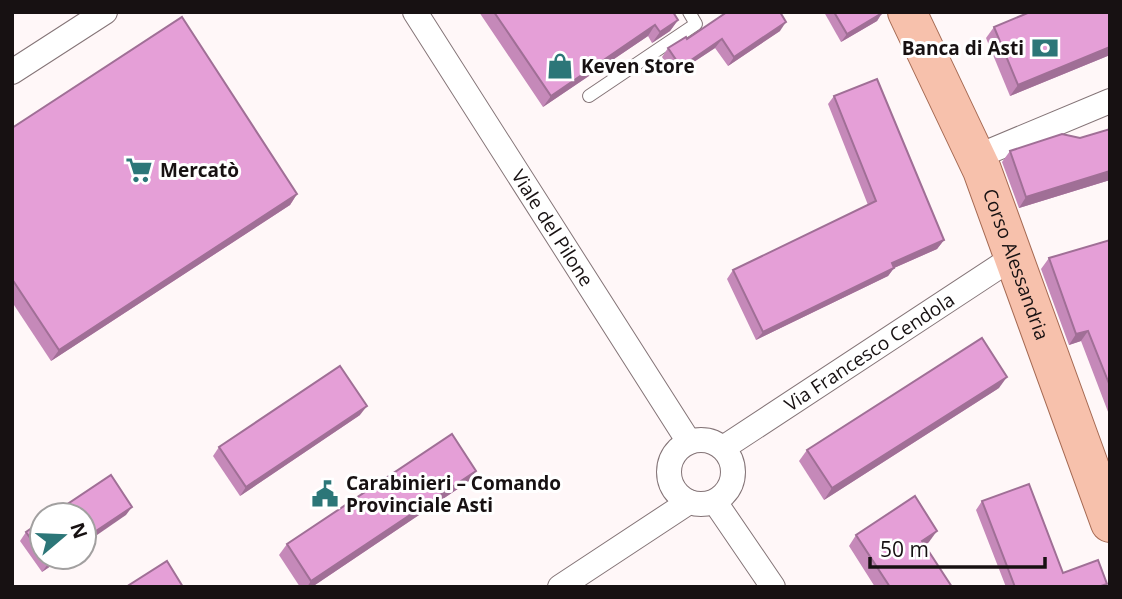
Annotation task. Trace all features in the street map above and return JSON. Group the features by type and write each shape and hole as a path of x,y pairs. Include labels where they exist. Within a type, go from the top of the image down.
{"main road":[{"name":"Corso Alessandria","path":"907,12 976,157 1110,523"}],"street":[{"path":"12,72 105,12"},
{"name":"Viale del Pilone","path":"415,12 690,442"},
{"path":"976,157 1110,101"},
{"name":"Via Francesco Cendola","path":"723,449 1014,256"},
{"path":"707,441 723,449 733,467 730,487 715,502 707,504 689,502 680,497 669,478 673,457 690,442 707,441"},
{"path":"560,587 689,502"},
{"path":"715,502 772,587"}],"lane":[{"path":"589,96 696,24 689,12"}],"building":[{"name":"Keven Store","path":"494,12 673,12 678,20 660,32 655,25 551,96"},
{"path":"727,12 780,12 786,22 734,57 722,39 681,67 668,48 686,37 687,39"},
{"path":"834,12 881,12 882,13 847,34"},
{"path":"1030,12 1110,12 1110,47 1018,85 994,27"},
{"name":"Mercatò","path":"182,17 297,194 59,350 12,279 12,128"},
{"path":"877,79 944,240 892,263 894,268 763,332 733,270 876,201 834,96"},
{"path":"1110,129 1110,171 1026,197 1010,151 1062,134 1080,138"},
{"path":"1110,240 1110,386 1088,331 1076,334 1049,258"},
{"path":"982,338 1007,377 832,488 807,450"},
{"path":"340,366 367,406 246,487 219,447"},
{"path":"452,434 476,471 311,581 287,544"},
{"path":"111,475 132,507 98,530 98,501 72,501"},
{"path":"1029,484 1063,573 1098,560 1107,584 1098,587 1015,587 982,501"},
{"path":"915,496 937,531 922,541 952,587 890,587 856,535"},
{"path":"167,561 183,587 126,587"}],"place":[{"name":"Banca di Asti","path":"1045,48"},
{"name":"Keven Store","path":"560,66"},
{"name":"Mercatò","path":"139,170"},
{"name":"Carabinieri – Comando Provinciale Asti","path":"325,494"}]}
